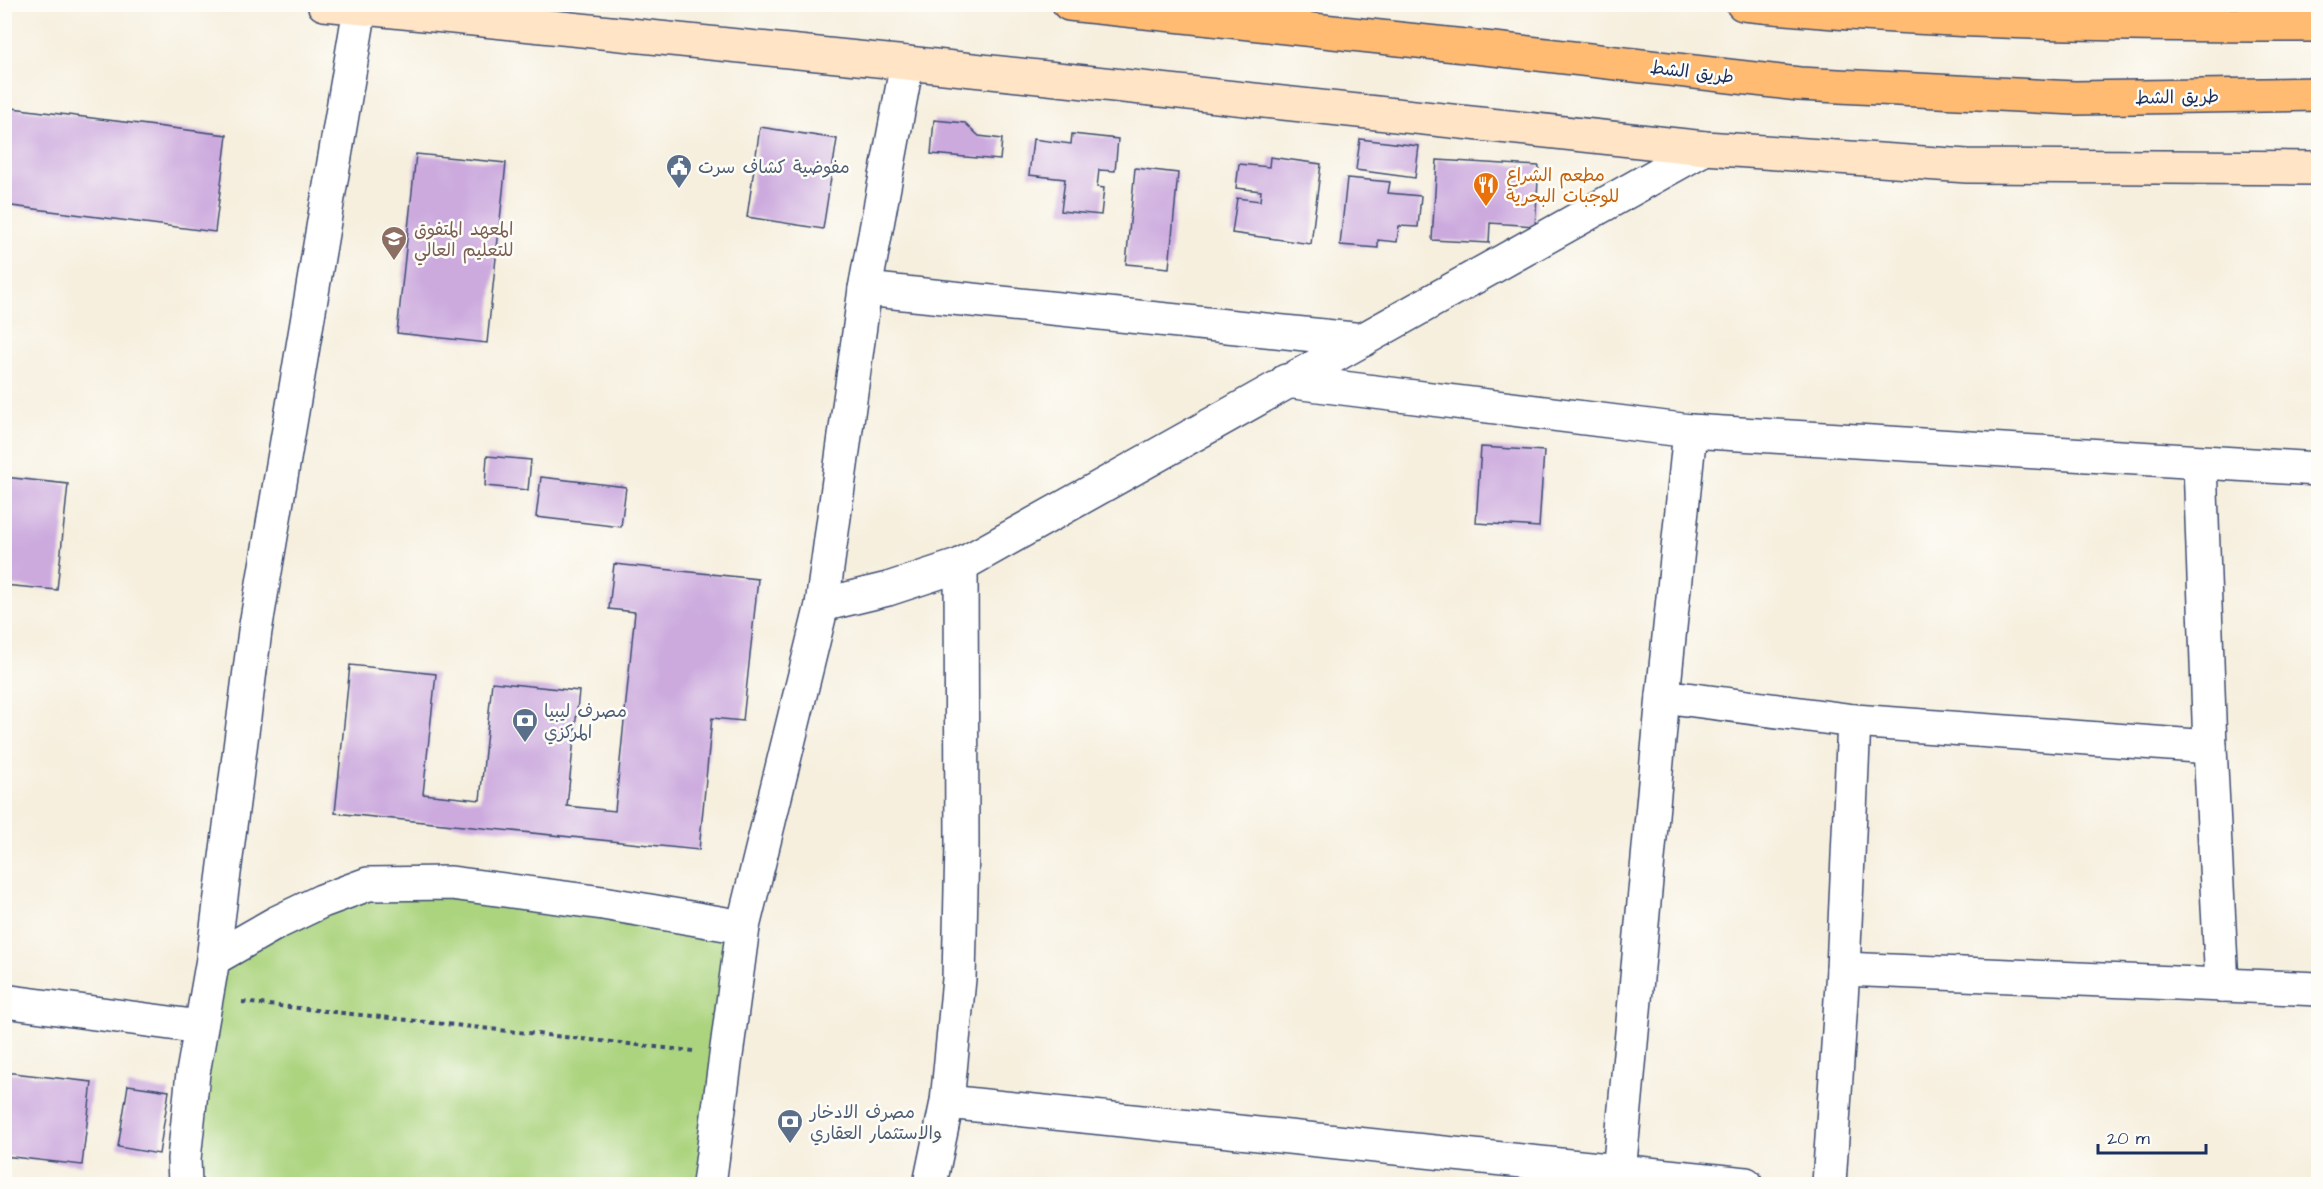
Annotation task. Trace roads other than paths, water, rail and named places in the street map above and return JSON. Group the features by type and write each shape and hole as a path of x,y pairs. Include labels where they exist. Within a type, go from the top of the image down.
{"main road":[{"name":"طريق الشط","path":"1069,4 1799,84 2075,98 2319,94"},
{"path":"1743,4 1843,14 2106,25 2319,25"}],"street":[{"path":"324,4 1705,148 1967,166 2319,168"},
{"path":"185,1185 184,1159 202,1012 213,959 255,631 360,8"},
{"path":"709,1185 743,927 822,605 865,289 907,63"},
{"path":"822,605 888,589 962,565 1286,381 1705,148"},
{"path":"865,289 1363,340"},
{"path":"1286,381 1690,432 2319,469"},
{"path":"1619,1178 1663,696 1690,432"},
{"path":"2200,463 2210,747 2222,986"},
{"path":"930,1185 947,1102 959,980 962,844 962,565"},
{"path":"1663,696 1854,721 2210,747"},
{"path":"1829,1185 1843,969 1854,721"},
{"path":"213,959 276,923 322,901 368,884 451,883 603,903 743,927"},
{"path":"1843,969 2222,986 2319,988"},
{"path":"4,1001 202,1012"},
{"path":"947,1102 1619,1178 1746,1185"}],"place":[{"name":"مفوضية كشاف سرت","path":"679,190"},
{"name":"مطعم الشراع للوجبات البحرية","path":"1486,208"},
{"name":"المعهد المتفوق للتعليم العالي","path":"394,262"},
{"name":"مصرف ليبيا المركزي","path":"525,744"},
{"name":"مصرف الادخار والاستثمار العقاري","path":"790,1145"}]}
